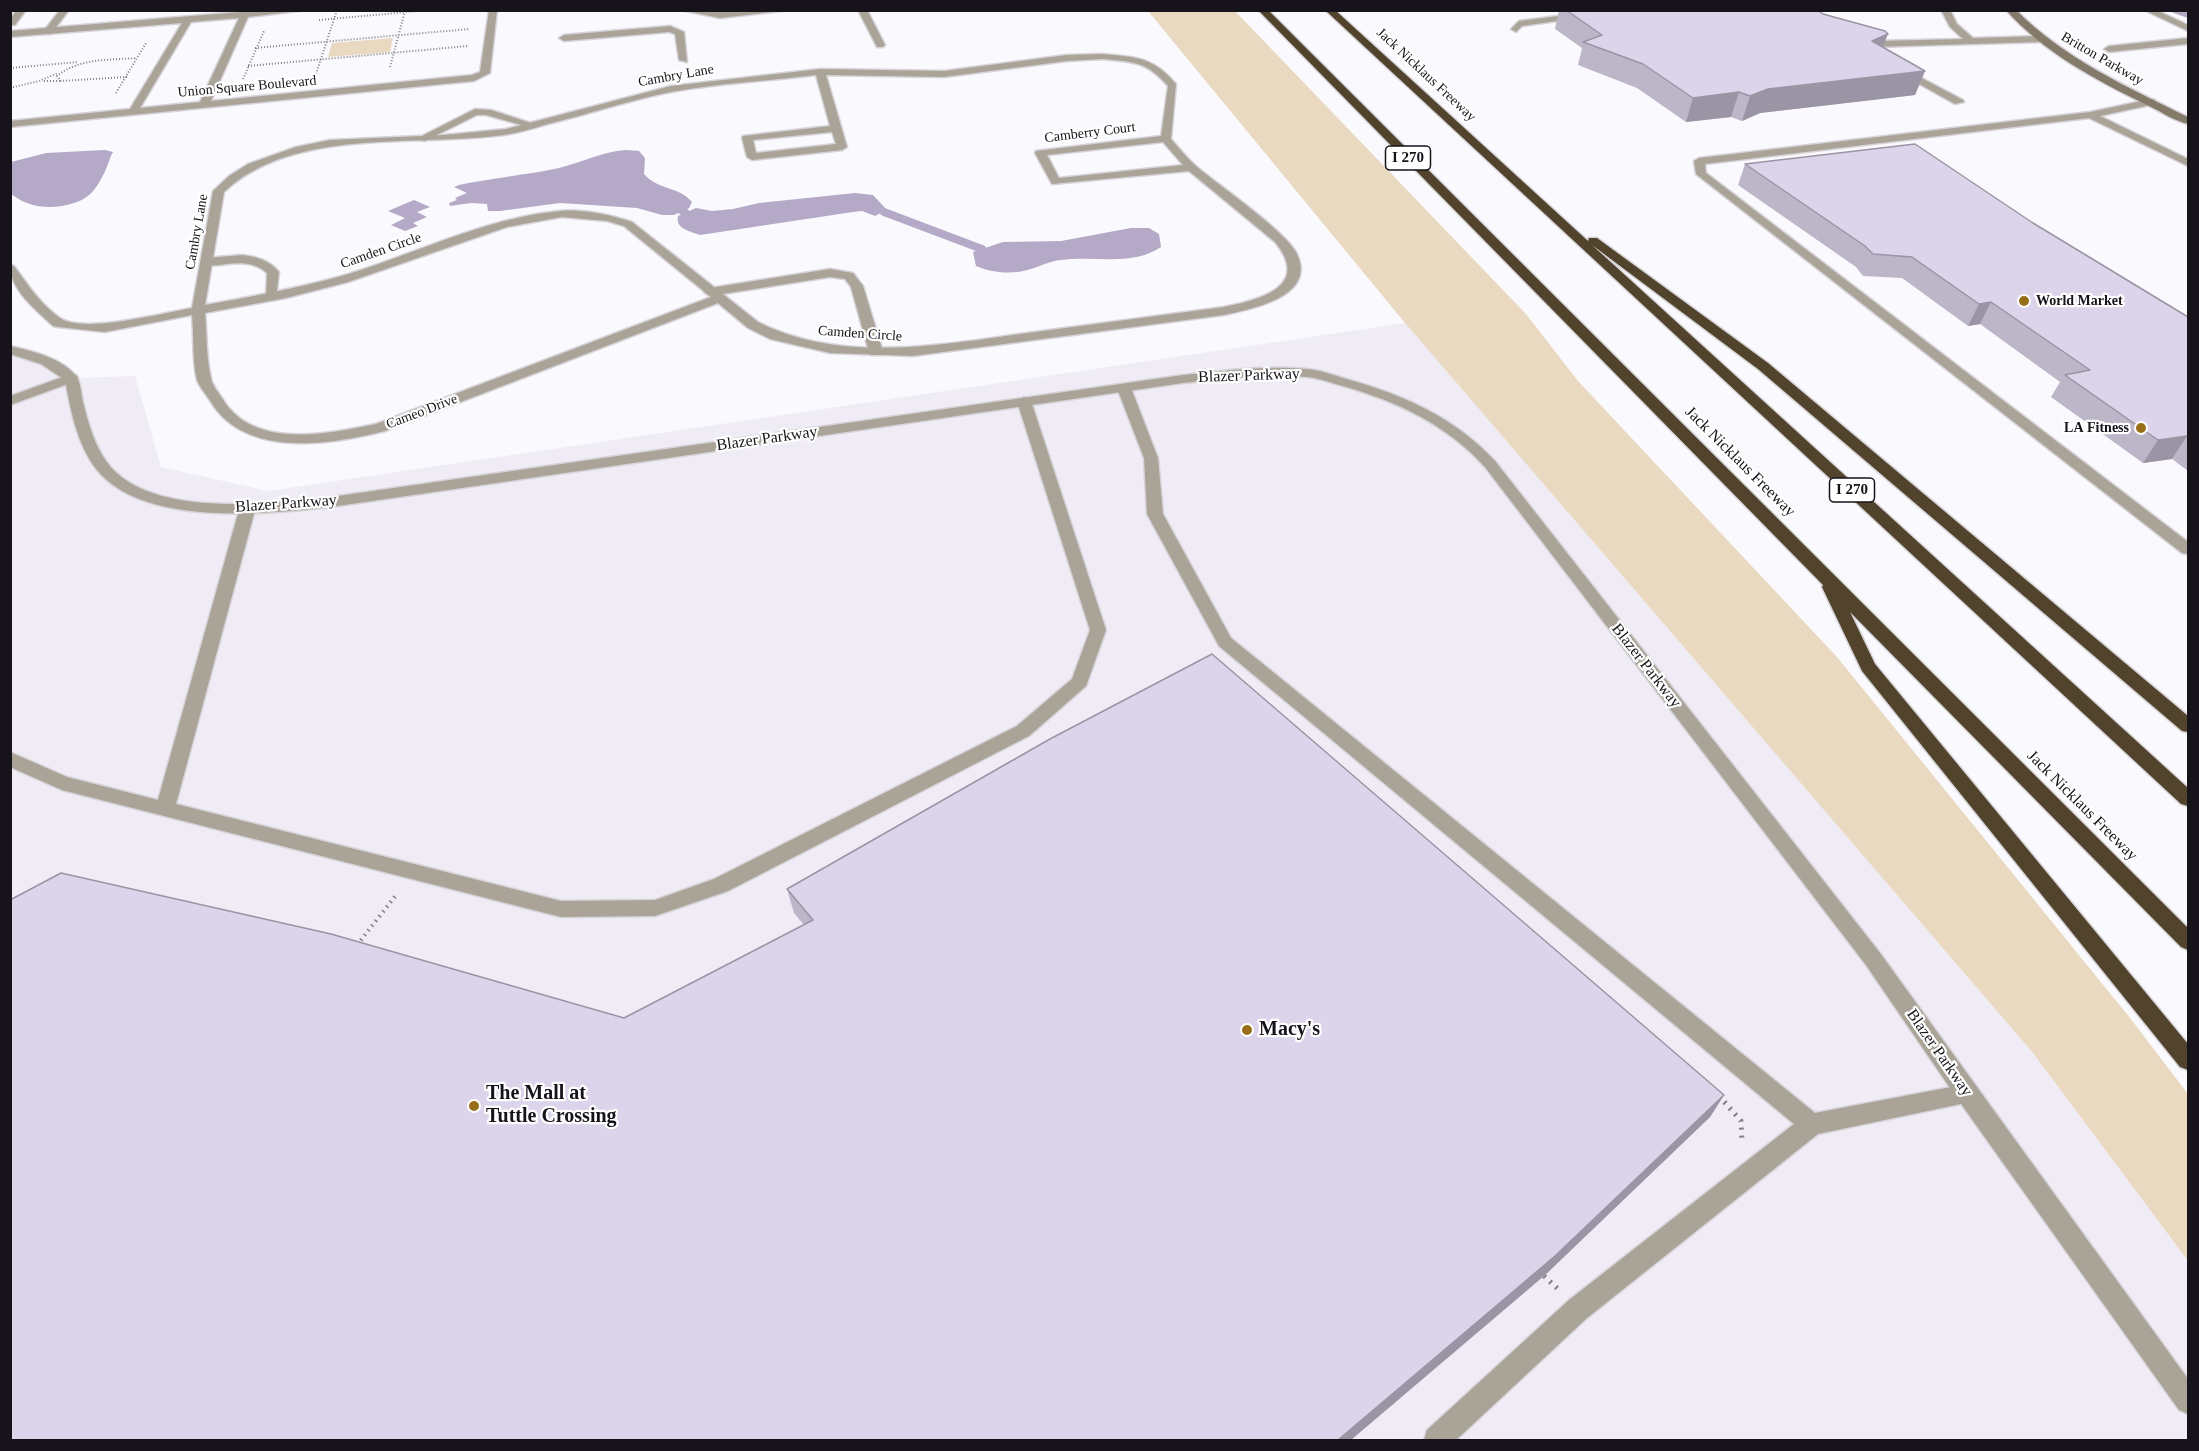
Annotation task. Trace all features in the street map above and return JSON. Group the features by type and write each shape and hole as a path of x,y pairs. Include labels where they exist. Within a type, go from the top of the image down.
{"highway":[{"name":"Jack Nicklaus Freeway","path":"1262,10 2188,941"},
{"name":"Jack Nicklaus Freeway","path":"1329,10 2188,799"},
{"path":"1515,181 1763,366 2188,726"},
{"path":"1824,575 1868,667 2188,1060"}],"main road":[{"name":"Britton Parkway","path":"2010,10 2041,39 2095,74 2188,121"}],"street":[{"path":"12,23 22,10"},
{"path":"48,32 65,10"},
{"path":"114,26 124,10"},
{"path":"10,36 303,10"},
{"path":"490,44 493,10"},
{"path":"686,15 697,13 740,15 786,10"},
{"path":"862,10 880,45"},
{"path":"1516,29 1519,24 1540,20 1630,10"},
{"path":"1945,10 1953,25 1970,40"},
{"path":"2148,10 2188,28"},
{"path":"204,105 245,15"},
{"path":"133,112 158,74 188,20"},
{"path":"564,38 674,27 679,32 684,60"},
{"path":"1847,36 1874,44 2041,39"},
{"path":"2109,50 2188,41"},
{"name":"Union Square Boulevard","path":"10,124 460,81 485,73 490,44"},
{"path":"1874,44 1897,68 1959,102"},
{"name":"Cambry Lane","path":"198,309 219,191 233,178 252,166 300,149 330,143 506,132 671,89 820,72 972,72 1067,56 1100,56 1136,61 1170,79 1173,86 1166,139"},
{"path":"820,72 842,147 752,157 747,138 836,128"},
{"path":"2151,102 2090,115 1699,161 1701,174 2188,549"},
{"path":"421,139 475,112 487,112 532,125"},
{"path":"2090,115 2188,164"},
{"path":"1166,139 1191,167"},
{"name":"Camberry Court","path":"1166,139 1040,153 1056,182 1191,167"},
{"path":"1887,139 1904,149"},
{"name":"Camden Circle","path":"10,269 35,302 58,323 105,328 272,296 344,279 505,224 562,214 586,215 628,224 714,296 753,325 775,336 830,349 876,352 924,351 1189,316 1264,303 1278,296 1293,279 1295,270 1290,254 1279,240 1191,167"},
{"path":"206,262 230,259 258,261 273,272 272,296"},
{"name":"Cameo Drive","path":"198,309 204,380 221,410 241,426 265,435 301,439 339,436 380,428 714,296 830,273 849,276 857,286 876,352"},
{"path":"10,350 46,361 71,378"},
{"name":"Blazer Parkway","path":"71,378 80,418 94,452 109,474 134,491 186,506 247,510 331,502 1024,401 1240,373 1308,373 1401,401 1448,425 1480,452 1873,959 1967,1094 2188,1401"},
{"path":"10,401 71,378"},
{"path":"1124,388 1151,458 1155,514 1225,642 1812,1124"},
{"path":"10,759 63,783 561,909 655,908 722,885 1023,730 1080,682 1098,630 1024,401"},
{"path":"165,810 247,510"},
{"path":"1437,1440 1578,1309 1812,1124 1967,1094"}],"path":[{"path":"310,95 338,10"},
{"path":"312,21 429,10"},
{"path":"384,88 405,12"},
{"path":"229,50 490,27"},
{"path":"114,95 146,43"},
{"path":"220,69 490,44"},
{"path":"10,88 39,81 85,63 168,56"},
{"path":"10,68 86,61 85,63"},
{"path":"60,72 57,79 61,81"},
{"path":"39,81 158,74"},
{"path":"355,947 414,872"},
{"path":"1716,1093 1741,1121 1743,1142 1734,1149"}],"shaded area":[{"path":"1148,11 1235,11 1526,314 1578,381 1837,657 2130,1018 2188,1094 2188,1261 2033,1053 1405,323"},
{"path":"393,38 390,52 328,57 332,43"},
{"path":"105,150 113,152 104,173 94,190 81,200 63,206 44,207 25,202 11,194 11,162 46,153"},
{"path":"626,150 639,151 645,158 644,174 656,183 687,197 692,202 689,208 674,215 662,215 637,208 560,203 488,211 487,204 471,203 450,206 449,203 467,193 454,187 459,185 559,168 600,155"},
{"path":"855,193 873,195 887,210 875,216 862,211 700,235 681,227 678,220 678,216 696,208 712,211 759,203"},
{"path":"414,200 430,207 417,212 427,217 413,223 418,226 405,231 391,225 405,218 388,211"},
{"path":"1131,228 1149,228 1159,234 1161,247 1138,257 1061,260 1010,273 996,272 976,266 973,252 1003,242 1061,241"},
{"path":"1405,323 2033,1053 2188,1261 2188,1440 11,1440 10,350 46,361 71,378 135,376 161,467 268,491"}],"building":[{"path":"1566,10 1817,10 1823,14 1885,31 1888,34 1872,41 1925,71 1768,89 1750,96 1739,92 1693,98 1643,64 1583,42 1602,35"},
{"path":"1915,144 2033,223 2188,317 2188,436 2158,440 2065,375 2090,370 1991,302 1979,304 1912,257 1873,254 1865,246 1745,164"},
{"path":"1212,654 1724,1095 1555,1256 1338,1440 10,1440 10,900 61,873 331,934 624,1018 813,920 787,889 1050,739"}],"waterway":[{"path":"2174,10 2188,15"},
{"path":"682,211 686,213"},
{"path":"884,212 982,249"}],"place":[{"name":"World Market","path":"2024,301"},
{"name":"LA Fitness","path":"2141,428"},
{"name":"Macy's","path":"1247,1030"},
{"name":"The Mall at Tuttle Crossing","path":"474,1106"}]}
